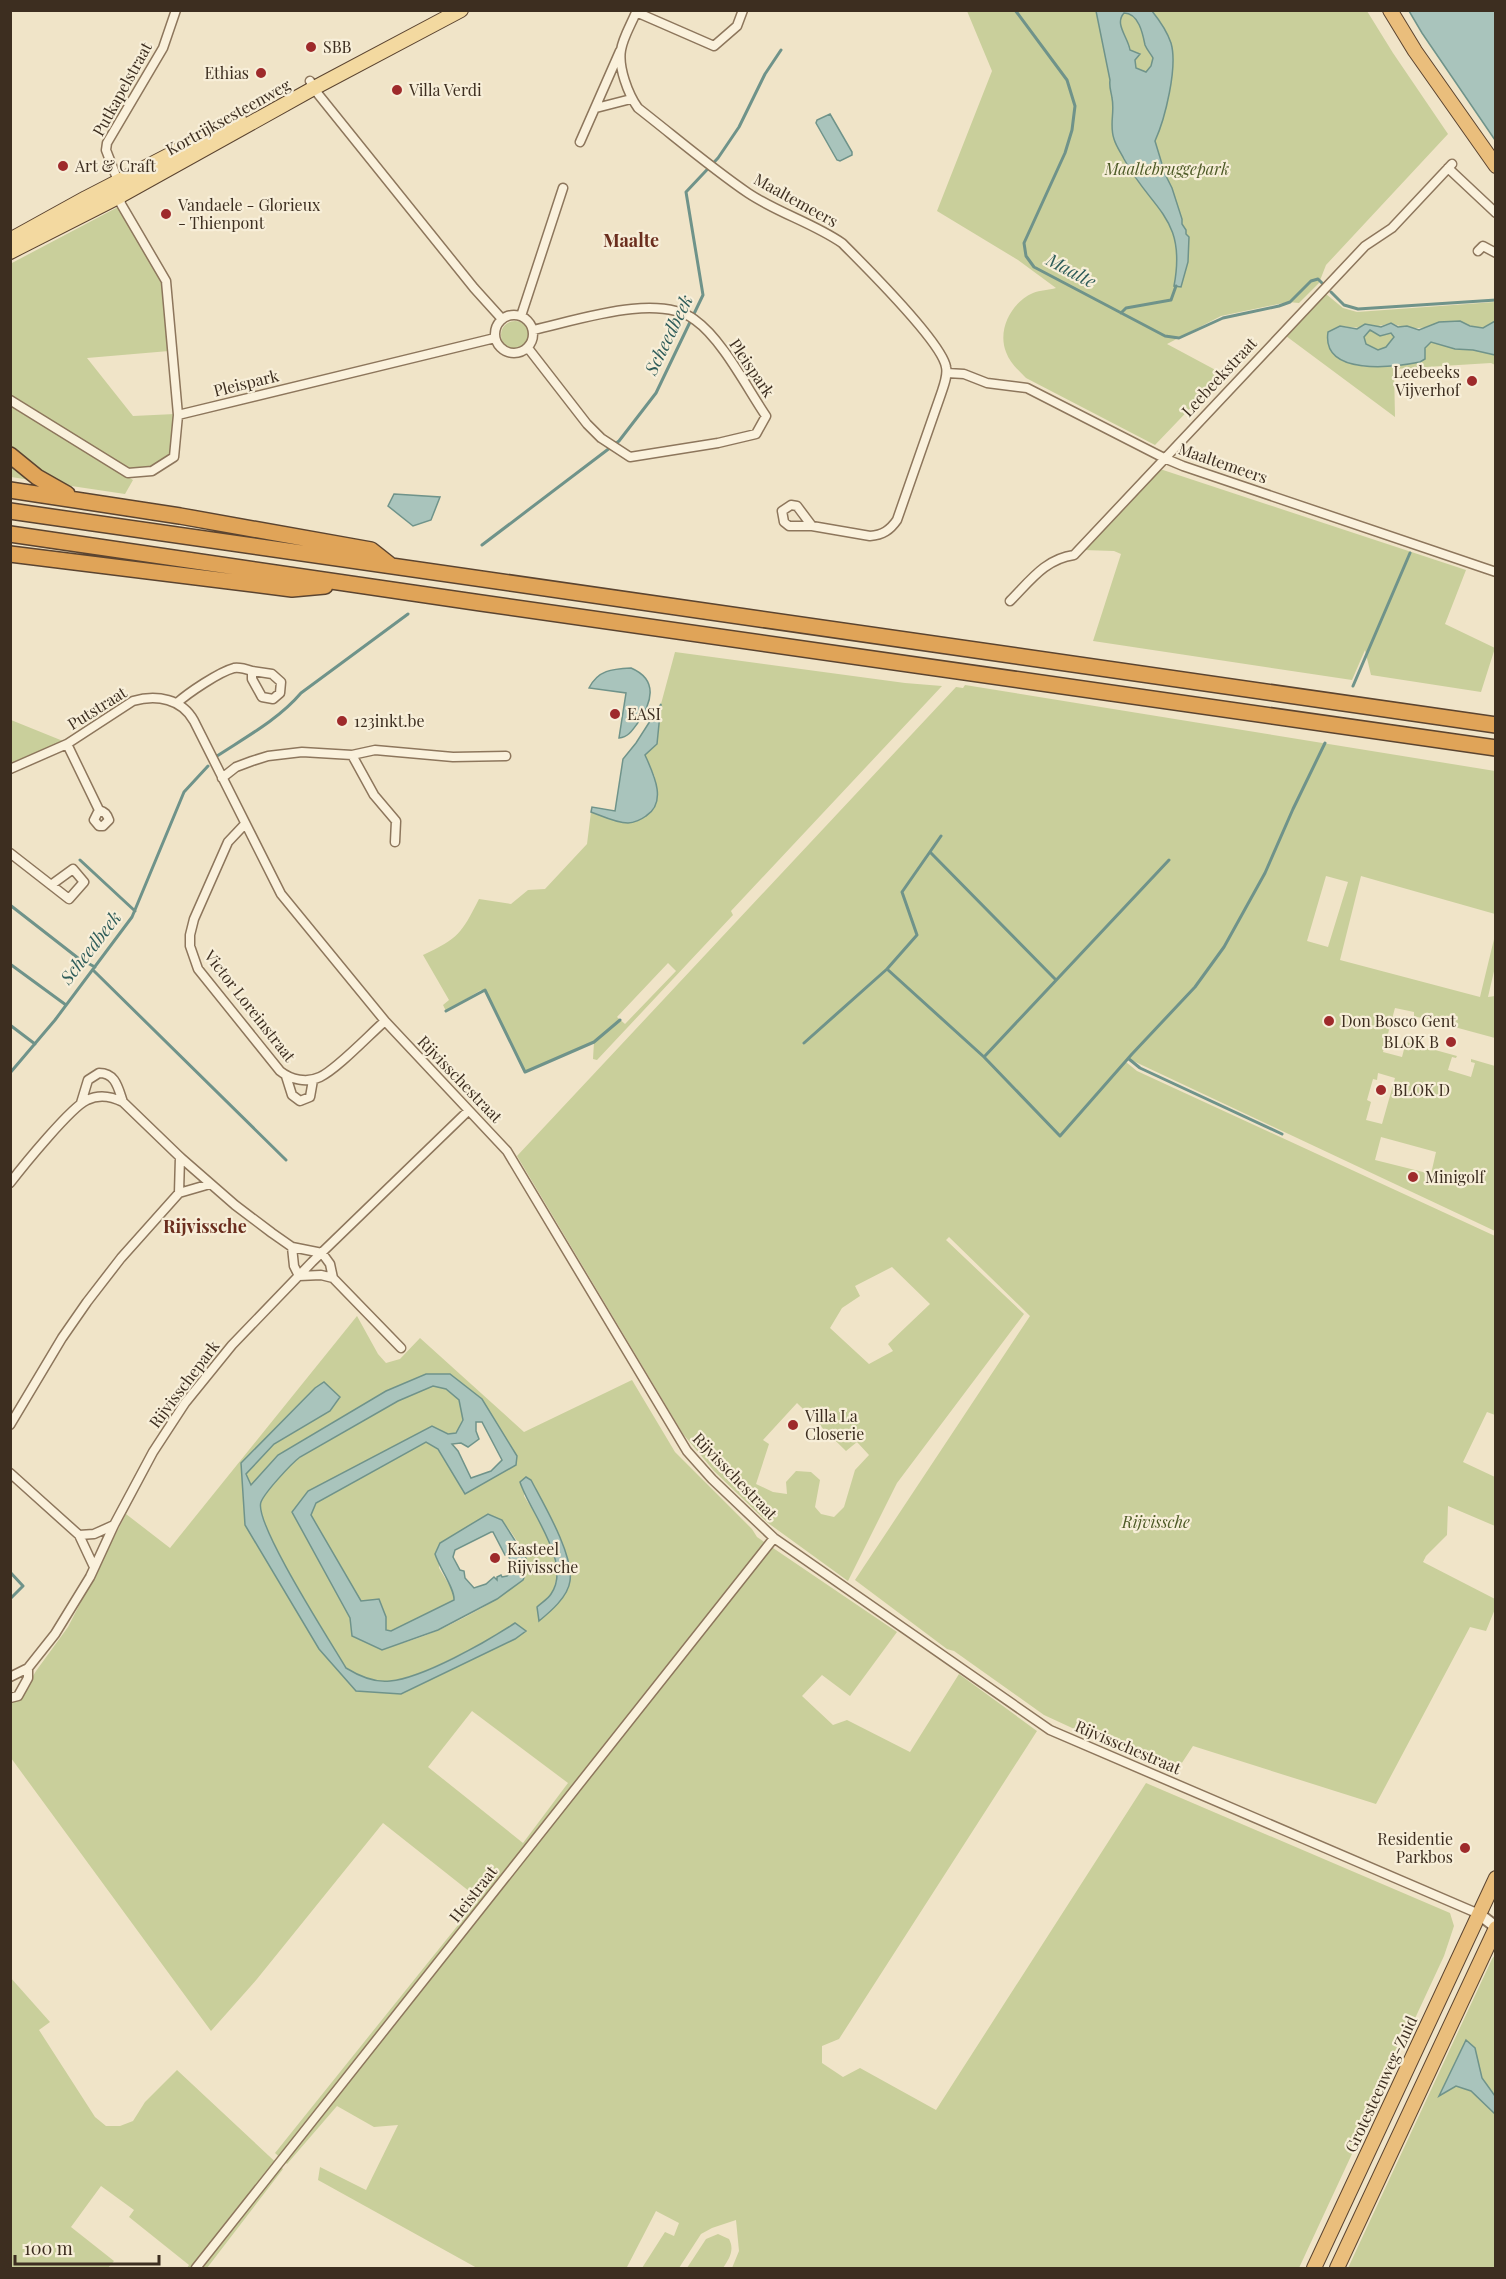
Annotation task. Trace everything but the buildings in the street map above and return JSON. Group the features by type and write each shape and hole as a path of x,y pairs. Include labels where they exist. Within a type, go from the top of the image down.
{"highway":[{"path":"1390,10 1415,51 1496,166"},
{"path":"10,455 44,482 80,500"},
{"path":"10,490 371,550 393,567"},
{"path":"10,511 1496,725"},
{"path":"10,534 1496,748"},
{"path":"10,554 292,589 348,584"},
{"path":"10,562 57,561"},
{"name":"Grotesteenweg-Zuid","path":"1314,2268 1496,1878"},
{"path":"1336,2268 1496,1927"}],"main road":[{"name":"Kortrijksesteenweg","path":"10,252 120,196 443,10"},
{"name":"Kortrijksesteenweg","path":"10,240 118,181 461,10"}],"street":[{"name":"Putkapelstraat","path":"10,400 128,472 152,471 174,457 178,415 166,280 121,204 118,181 106,150 107,142 163,48 176,10"},
{"path":"580,142 636,11 714,46 737,26 743,10"},
{"path":"596,108 631,99 623,74 620,51"},
{"path":"312,84 466,279 502,319"},
{"name":"Maaltemeers","path":"631,99 638,108 748,193 842,243 932,341 941,354 947,373 964,374 987,383 1027,388 1164,458 1496,572"},
{"name":"Leebeekstraat","path":"1010,601 1047,563 1060,557 1074,555 1365,246 1392,228 1450,166 1496,213"},
{"path":"521,316 563,188"},
{"path":"1478,251 1483,246 1496,254"},
{"name":"Pleispark","path":"528,348 587,424 630,457 718,443 756,434 766,416 720,347 690,317 675,310 650,307 623,310 533,330"},
{"path":"511,315 521,316 529,321 533,330 533,340 528,348 519,353 508,352 499,346 495,338 496,327 502,319 511,315"},
{"name":"Pleispark","path":"178,415 495,338"},
{"path":"812,526 870,536 886,532 892,527 897,520 947,373"},
{"path":"252,671 245,668 233,669 187,693 177,703 190,714 222,778 236,767 268,756 302,752 352,755 375,750 453,757 506,756"},
{"name":"Putstraat","path":"10,769 67,744 133,701 151,698 177,703"},
{"name":"Putstraat","path":"67,744 99,810"},
{"path":"352,755 374,795 396,821 394,842"},
{"name":"Rijvisschestraat","path":"222,778 281,894 385,1021 507,1150 687,1451 712,1479 774,1538 1050,1730 1479,1914"},
{"name":"Victor Loreinstraat","path":"245,824 228,842 194,919 190,946 198,969 280,1071 296,1079 313,1080 326,1073 385,1021"},
{"path":"10,853 51,885"},
{"path":"81,1103 88,1080 99,1073 110,1074 123,1102 180,1158 292,1247 322,1253 330,1264 333,1278"},
{"name":"Victor Loreinstraat","path":"286,1076 292,1095 300,1101 310,1097 313,1080"},
{"path":"10,1183 81,1103 89,1098 107,1096 123,1102"},
{"name":"Rijvisschepark","path":"10,1677 28,1668 46,1647 73,1606 153,1452 185,1403 232,1345 322,1253 468,1111"},
{"path":"178,1193 180,1158"},
{"path":"10,1425 62,1338 121,1258 178,1193 210,1184"},
{"path":"292,1247 294,1266 299,1276 321,1275 333,1278 401,1348"},
{"path":"10,1473 79,1535 94,1567"},
{"path":"79,1535 94,1534 114,1525"},
{"name":"Heistraat","path":"196,2268 774,1538"},
{"name":"Rijvisschepark","path":"10,1698 18,1696 28,1678 28,1668"},
{"path":"1479,1914 1496,1927"}],"green space":[{"name":"Maaltebruggepark","path":"967,11 1367,11 1448,134 1326,265 1319,283 1299,303 1288,302 1221,316 1167,344 1223,374 1155,445 1026,378 1017,369 1008,356 1004,343 1003,334 1008,317 1025,297 1056,288 1018,260 937,211 992,71"},
{"path":"118,207 163,280 169,351 87,358 133,416 175,414 171,454 152,467 127,469 11,397 10,264"},
{"path":"1326,294 1343,308 1357,312 1495,302 1495,321 1486,328 1457,325 1409,328 1391,323 1367,328 1342,326 1328,339 1340,358 1361,366 1385,367 1408,364 1431,342 1455,349 1495,355 1495,365 1491,363 1394,369 1395,417 1286,336"},
{"path":"515,321 525,325 529,335 525,345 515,349 505,345 501,335 505,325"},
{"path":"1370,330 1380,336 1389,333 1394,336 1386,347 1379,350 1366,344 1364,337"},
{"path":"10,406 133,480 125,494 11,477"},
{"path":"1160,469 1466,570 1445,624 1495,648 1481,692 1371,675 1365,650 1352,680 1093,641 1121,554 1114,551 1083,550"},
{"path":"675,652 942,686 731,911 733,915 597,1060 593,1059 594,1042 525,1072 485,990 481,990 446,1011 443,1005 449,1000 423,955 458,934 479,899 511,904 528,890 545,889 587,844 591,812 613,820 655,777 645,755 657,744 661,704","holes":["668,963 676,971 625,1024 617,1017"]},
{"name":"Rijvissche","path":"965,685 1495,771 1495,914 1361,876 1340,960 1480,997 1495,935 1495,967 1488,997 1495,996 1495,1038 1414,1016 1414,1012 1395,1008 1383,1052 1402,1057 1406,1042 1457,1056 1452,1057 1448,1070 1471,1077 1475,1063 1471,1062 1471,1059 1495,1066 1495,1231 1129,1059 1126,1062 1137,1071 1495,1236 1495,1415 1487,1412 1463,1462 1495,1477 1495,1526 1448,1506 1447,1535 1423,1562 1495,1599 1495,1609 1486,1631 1470,1627 1376,1804 1193,1746 1174,1775 1044,1715 954,1651 947,1649 855,1580 1030,1316 949,1237 946,1240 1024,1314 897,1483 848,1581 768,1523 714,1471 683,1434 517,1156 956,687 963,688","holes":["1326,876 1348,882 1328,947 1307,941","1378,1073 1395,1078 1382,1124 1366,1120 1371,1102 1367,1100 1373,1079 1377,1080","1381,1137 1436,1152 1431,1174 1375,1160","892,1267 930,1304 888,1344 893,1351 869,1364 830,1328 842,1308 860,1296 855,1286","797,1403 846,1451 857,1442 869,1455 855,1470 844,1507 834,1517 821,1514 815,1507 820,1480 811,1472 796,1471 786,1482 787,1494 773,1492 756,1484 769,1444 763,1440"]},
{"path":"11,720 63,741 11,763"},
{"path":"357,1316 378,1354 386,1363 400,1359 420,1338 524,1432 632,1380 675,1452 752,1529 757,1537 897,1632 850,1696 822,1675 802,1696 833,1725 847,1720 910,1752 959,1674 1037,1731 839,2039 822,2046 822,2063 843,2077 860,2068 936,2110 1146,1783 1450,1913 1454,1926 1444,1956 1299,2268 732,2268 739,2251 736,2220 701,2234 679,2268 642,2268 665,2232 674,2236 679,2223 656,2211 627,2267 629,2268 477,2268 318,2180 320,2167 366,2190 398,2125 374,2127 337,2106 287,2164 275,2153 479,1899 383,1823 257,1979 211,2031 11,1758 10,1702 21,1696 68,1627 126,1514 170,1548","holes":["426,1374 482,1399 516,1465 465,1493 438,1448 426,1442 316,1503 311,1515 361,1601 386,1617 386,1630 391,1631 454,1600 454,1593 439,1568 440,1543 502,1520 518,1543 527,1563 523,1576 515,1585 489,1604 448,1626 382,1650 352,1636 350,1618 292,1512 308,1491 432,1426 448,1434 456,1433 463,1420 459,1400 446,1389 433,1386 398,1401 300,1457 263,1497 262,1514 269,1533 295,1584 346,1668 356,1674 378,1681 404,1678 471,1649 515,1623 526,1631 515,1639 401,1694 356,1691 245,1525 241,1463 315,1388 324,1383 340,1398 330,1411 274,1444 246,1474 251,1486 278,1455 386,1391","526,1477 531,1480 549,1515 570,1582 537,1607 552,1594 557,1577 553,1549 547,1533 524,1496","472,1711 568,1783 523,1843 428,1767"]},
{"path":"1495,1955 1495,2268 1348,2268 1492,1959"},
{"path":"10,1977 50,2022 39,2030 95,2117 106,2126 120,2126 133,2121 145,2102 177,2070 283,2169 207,2268 187,2268 189,2265 129,2217 134,2210 101,2186 71,2227 114,2261 108,2268 11,2268"},
{"path":"718,2234 729,2239 731,2247 729,2258 723,2268 687,2268 706,2239"}],"water":[{"path":"1096,11 1152,11 1167,34 1173,53 1172,79 1163,120 1155,141 1182,224 1189,237 1188,262 1181,287 1174,286 1177,263 1176,244 1171,229 1135,177 1115,142 1112,129 1113,103","holes":["1124,13 1137,20 1145,45 1153,58 1146,72 1136,68 1135,60 1140,54 1130,50 1121,26 1121,17"]},
{"path":"1409,11 1495,11 1495,140 1422,33"},
{"path":"830,114 852,152 852,155 840,161 837,160 816,123 817,120"},
{"path":"1460,321 1470,326 1483,328 1495,321 1495,355 1455,349 1431,342 1425,348 1425,359 1420,362 1378,367 1347,363 1336,356 1329,346 1328,332 1340,326 1357,329 1365,324 1381,327 1391,323 1398,327 1407,326 1419,330 1439,322","holes":["1370,330 1380,336 1391,333 1394,337 1386,347 1378,350 1366,344 1364,337"]},
{"path":"394,494 440,497 431,520 413,526 388,506"},
{"path":"631,668 646,679 649,685 649,700 633,729 627,735 619,738 626,693 589,688 601,674"},
{"path":"661,704 657,744 645,755 657,787 653,810 640,820 628,823 614,821 591,812 592,807 615,811 623,759"},
{"path":"426,1374 450,1374 482,1399 517,1456 516,1465 465,1494 438,1449 426,1442 316,1503 311,1515 361,1601 379,1599 386,1617 386,1630 391,1631 454,1600 452,1590 435,1554 440,1543 488,1514 502,1520 526,1558 528,1568 523,1580 497,1599 438,1630 382,1650 352,1636 350,1618 292,1512 308,1491 432,1426 448,1434 456,1433 463,1420 459,1400 446,1389 433,1386 398,1401 300,1457 263,1497 262,1514 281,1557 346,1668 372,1680 390,1681 419,1673 454,1658 515,1623 526,1631 515,1639 401,1694 356,1691 319,1649 245,1525 241,1463 315,1388 324,1382 340,1397 330,1411 274,1444 246,1474 251,1485 278,1455 386,1391","holes":["476,1422 482,1422 502,1460 491,1471 471,1478 458,1451 452,1444 461,1443 468,1447 479,1439","491,1532 513,1566 509,1568 510,1573 507,1576 502,1577 501,1575 497,1577 497,1580 494,1577 486,1584 474,1588 465,1578 464,1571 460,1570 453,1557 455,1550"]},
{"path":"526,1477 531,1480 556,1529 570,1570 569,1587 566,1593 558,1604 539,1621 537,1607 551,1594 556,1581 557,1568 547,1537 520,1482"},
{"path":"1466,2040 1475,2048 1482,2078 1495,2096 1495,2114 1471,2091 1456,2086 1439,2096"}],"waterway":[{"name":"Maalte","path":"1015,10 1067,80 1075,106 1072,130 1065,153 1024,243 1026,256 1034,267 1165,336 1179,338 1223,318 1290,302 1311,281 1318,279 1322,283"},
{"name":"Scheedbeek","path":"482,545 619,441 656,393 703,295 686,192 718,158 739,127 765,74 781,50"},
{"path":"1121,313 1126,308 1171,300 1176,286"},
{"name":"Maalte","path":"1331,292 1344,305 1358,309 1496,300"},
{"path":"1353,686 1410,553"},
{"name":"Scheedbeek","path":"217,756 251,735 301,693 408,614"},
{"path":"941,836 902,892 917,935 887,969 984,1057 1060,1136 1195,987 1224,947 1265,873 1325,743"},
{"name":"Scheedbeek","path":"10,1073 55,1020 132,917 184,792 208,766"},
{"path":"930,852 1056,980"},
{"path":"80,860 135,911"},
{"path":"984,1057 1169,860"},
{"path":"10,905 78,958 95,967"},
{"path":"10,964 66,1005"},
{"path":"804,1043 887,969"},
{"path":"93,970 286,1160"},
{"path":"446,1011 485,990 525,1072 594,1042 620,1020"},
{"path":"10,1025 35,1044"},
{"path":"1129,1059 1140,1068 1282,1134"},
{"path":"10,1572 23,1586 10,1599"}],"place":[{"name":"SBB","path":"311,47"},
{"name":"Ethias","path":"261,73"},
{"name":"Villa Verdi","path":"397,90"},
{"name":"Art & Craft","path":"63,166"},
{"name":"Vandaele - Glorieux - Thienpont","path":"166,214"},
{"name":"Leebeeks Vijverhof","path":"1472,381"},
{"name":"EASI","path":"615,714"},
{"name":"123inkt.be","path":"342,721"},
{"name":"Don Bosco Gent","path":"1329,1021"},
{"name":"BLOK B","path":"1451,1042"},
{"name":"BLOK D","path":"1381,1090"},
{"name":"Minigolf","path":"1413,1177"},
{"name":"Villa La Closerie","path":"793,1425"},
{"name":"Kasteel Rijvissche","path":"495,1558"},
{"name":"Residentie Parkbos","path":"1465,1848"}],"district":[{"name":"Maalte","path":"631,241"},
{"name":"Rijvissche","path":"205,1227"}]}
